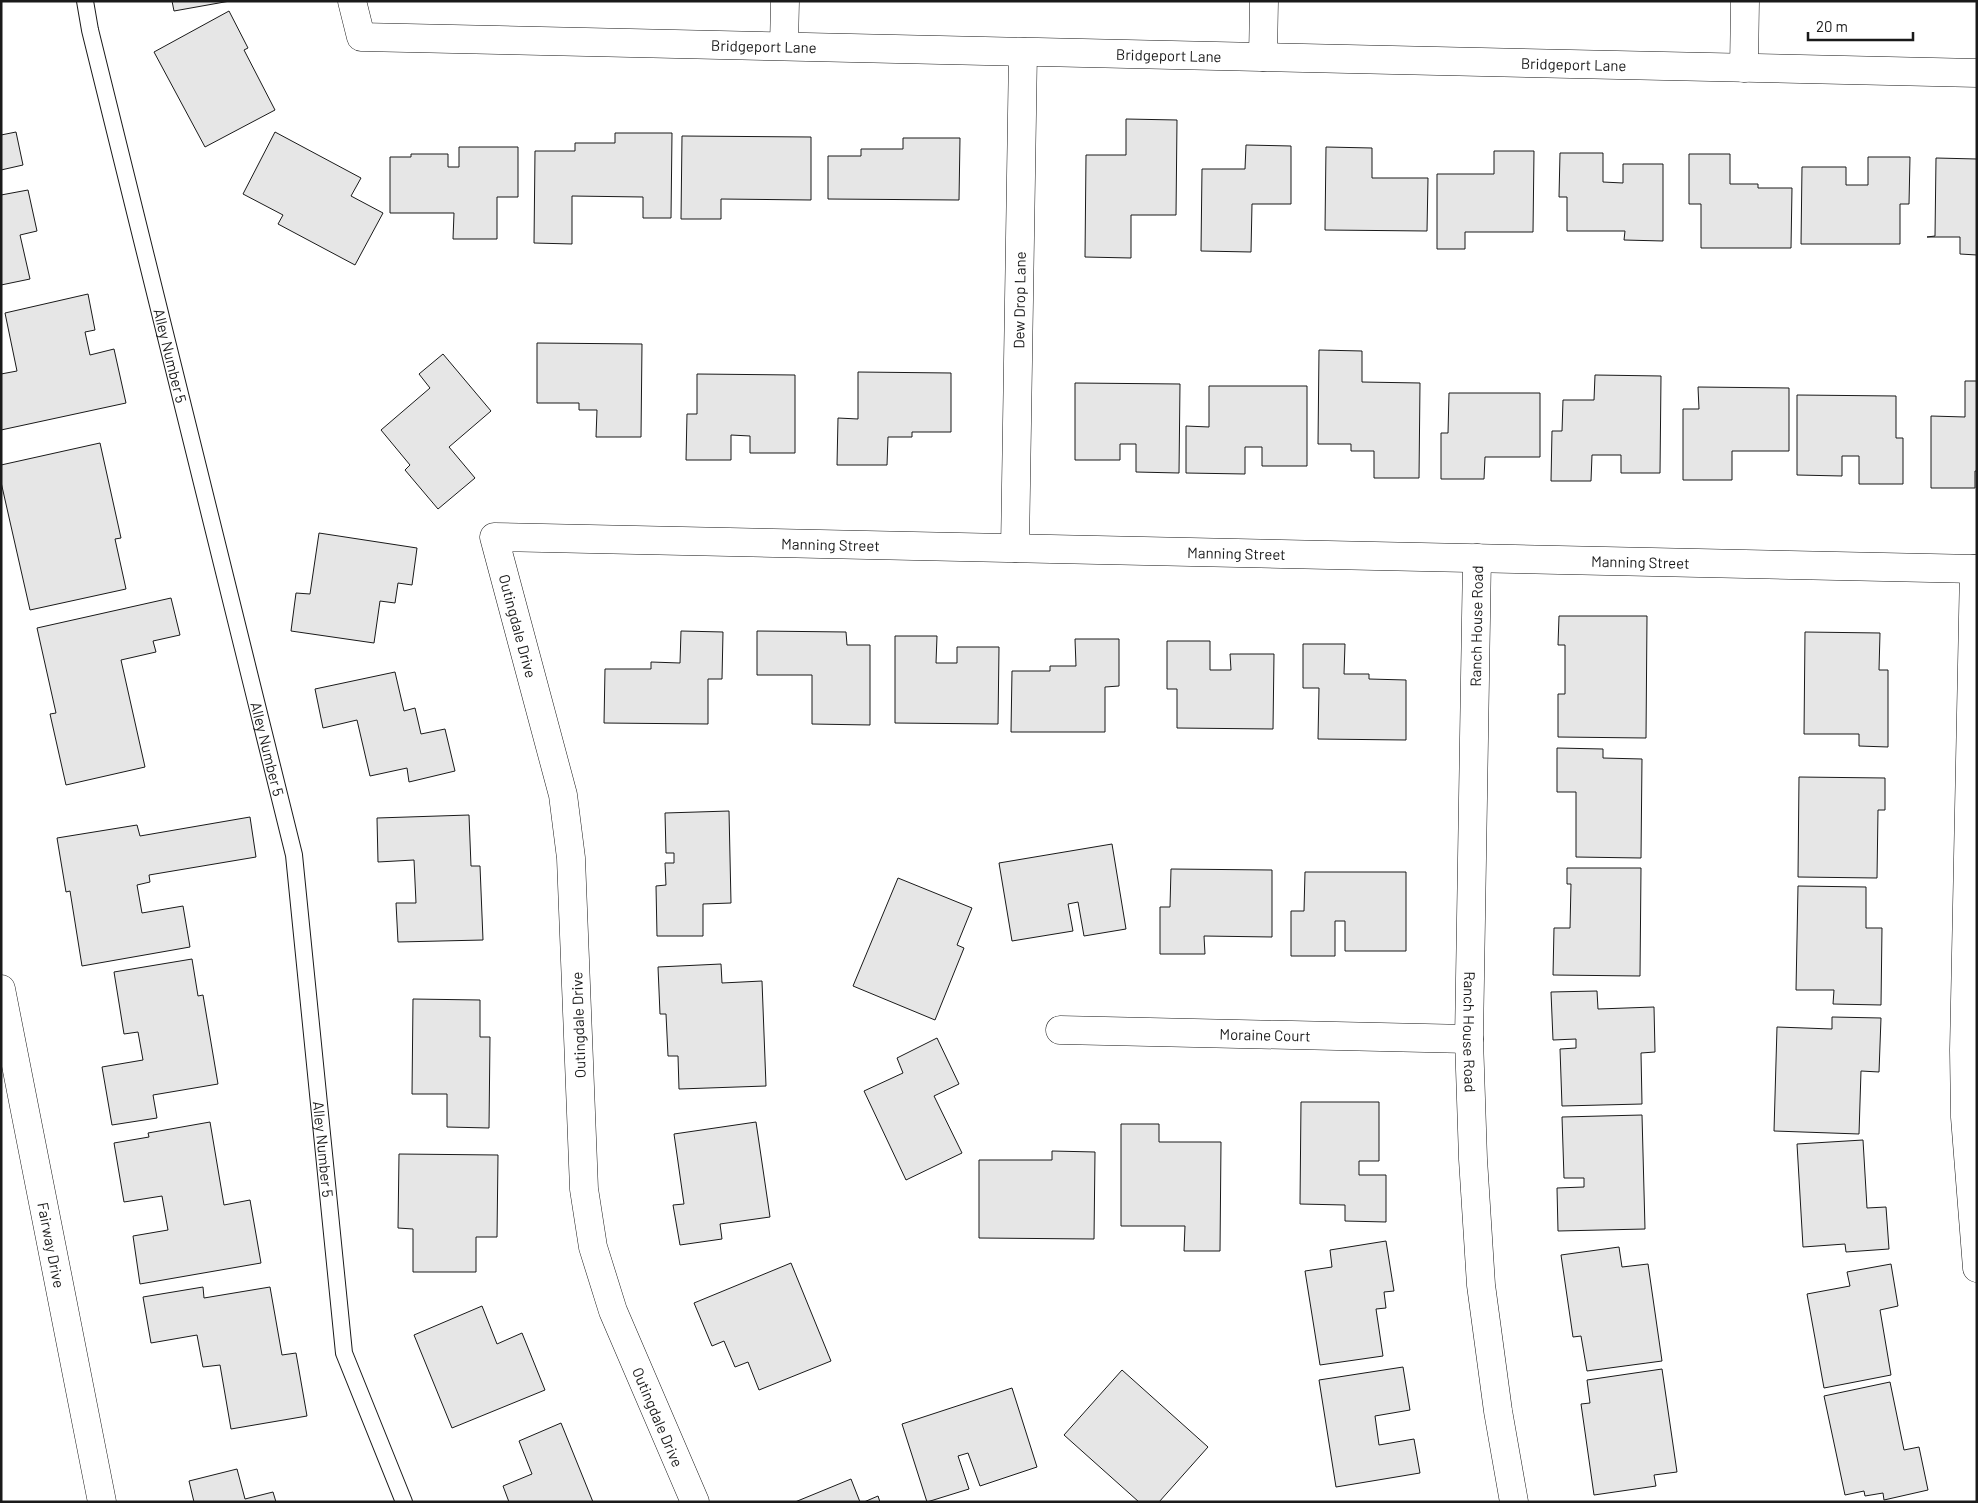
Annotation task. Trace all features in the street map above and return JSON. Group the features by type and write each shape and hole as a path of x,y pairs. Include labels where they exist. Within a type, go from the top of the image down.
{"street":[{"name":"Bridgeport Lane","path":"352,1 361,37 1977,72"},
{"path":"784,1 784,46"},
{"path":"1263,57 1264,1"},
{"path":"1744,68 1745,1"},
{"name":"Dew Drop Lane","path":"1015,548 1023,52"},
{"name":"Manning Street","path":"494,537 1975,569"},
{"name":"Outingdale Drive","path":"494,537 563,795 571,858 584,1189 593,1247 613,1311 695,1502"},
{"name":"Ranch House Road","path":"1477,558 1469,1039 1472,1159 1481,1285 1498,1411 1514,1502"},
{"path":"1975,569 1964,1040 1971,1117 1977,1268"},
{"name":"Fairway Drive","path":"1,989 102,1502"},
{"name":"Moraine Court","path":"1060,1030 1469,1039"}],"lane":[{"name":"Alley Number 5","path":"85,1 90,30 294,855 344,1353 404,1502"}],"building":[{"path":"172,1 230,1 174,11"},
{"path":"229,11 248,48 244,50 275,110 205,147 154,52"},
{"path":"1126,119 1177,120 1176,215 1131,215 1131,258 1085,257 1086,155 1126,155"},
{"path":"16,132 23,165 1,170 1,135"},
{"path":"275,132 361,178 351,196 383,213 355,265 278,224 283,215 243,194"},
{"path":"615,133 672,133 671,218 643,218 643,197 572,196 572,244 534,243 535,151 575,151 575,143 615,143"},
{"path":"682,136 811,137 811,200 721,199 721,219 681,219"},
{"path":"903,138 960,138 959,200 828,199 828,156 861,156 861,149 903,149"},
{"path":"1246,145 1291,146 1291,204 1252,204 1251,252 1201,251 1202,169 1245,169"},
{"path":"459,147 518,147 518,197 497,197 497,239 453,239 454,213 390,213 390,157 411,157 411,154 448,154 448,167 459,167"},
{"path":"1326,147 1372,148 1372,178 1428,178 1427,231 1325,230"},
{"path":"1494,151 1534,151 1533,232 1465,232 1465,249 1437,249 1437,174 1494,174"},
{"path":"1560,153 1603,153 1603,182 1623,183 1623,164 1663,164 1663,241 1624,240 1625,231 1567,231 1567,197 1559,197"},
{"path":"1689,154 1730,154 1730,184 1758,184 1758,188 1792,188 1791,248 1701,248 1701,204 1689,204"},
{"path":"1868,157 1910,157 1909,204 1900,204 1900,244 1801,244 1802,167 1846,167 1846,185 1868,185"},
{"path":"1936,158 1977,159 1977,255 1960,254 1960,237 1927,237 1935,236"},
{"path":"28,190 37,231 20,235 30,279 1,285 1,195"},
{"path":"88,294 95,330 85,332 90,355 114,349 126,403 1,430 1,374 17,371 5,313"},
{"path":"537,343 642,344 641,437 596,437 597,410 579,410 579,403 537,403"},
{"path":"1319,350 1362,351 1362,382 1420,383 1419,478 1374,478 1374,451 1351,451 1351,444 1318,444"},
{"path":"443,354 491,411 449,447 475,478 438,509 405,470 410,465 381,430 430,388 419,374"},
{"path":"858,372 951,373 951,432 912,432 912,437 888,437 887,465 837,465 838,418 858,419"},
{"path":"697,374 795,375 795,453 750,453 750,436 731,435 731,460 686,460 687,414 697,414"},
{"path":"1595,375 1661,376 1660,473 1621,473 1621,455 1592,455 1591,481 1551,481 1552,431 1562,431 1563,400 1594,400"},
{"path":"1965,381 1977,381 1977,471 1975,471 1975,488 1931,488 1931,416 1965,417"},
{"path":"1075,383 1180,384 1179,473 1136,472 1136,444 1120,444 1120,460 1075,460"},
{"path":"1209,386 1307,386 1307,466 1262,466 1262,447 1245,447 1245,474 1186,473 1186,426 1209,427"},
{"path":"1698,387 1789,388 1789,451 1732,451 1732,480 1683,480 1683,409 1699,409"},
{"path":"1449,393 1540,393 1540,457 1485,457 1484,479 1441,479 1441,433 1448,433"},
{"path":"1797,395 1896,396 1896,438 1903,438 1903,484 1859,484 1859,456 1842,456 1842,476 1797,475"},
{"path":"100,443 121,538 115,539 126,589 30,610 1,482 1,465"},
{"path":"319,533 417,548 412,585 398,583 395,603 380,601 374,643 291,631 296,593 310,594"},
{"path":"171,598 180,635 153,641 156,652 121,660 145,767 66,785 50,714 56,713 37,628"},
{"path":"1559,616 1647,616 1646,738 1558,737 1558,694 1565,694 1565,645 1558,645"},
{"path":"681,631 723,632 722,679 708,679 708,724 604,723 605,669 651,669 651,662 680,663"},
{"path":"757,631 846,632 847,645 870,645 870,725 812,724 812,675 757,675"},
{"path":"1805,632 1880,633 1879,670 1888,670 1888,747 1859,746 1859,734 1804,734"},
{"path":"895,636 937,636 936,663 957,663 957,647 999,647 998,724 895,723"},
{"path":"1075,639 1119,639 1119,686 1105,687 1105,732 1011,732 1012,671 1050,671 1050,666 1076,666"},
{"path":"1167,641 1210,641 1210,670 1231,670 1230,654 1274,654 1273,729 1177,728 1177,689 1167,689"},
{"path":"1303,644 1345,644 1344,674 1369,674 1369,679 1406,680 1406,740 1318,739 1319,688 1303,688"},
{"path":"395,672 404,711 415,708 421,734 445,729 455,771 409,782 407,768 370,776 357,720 323,728 315,689"},
{"path":"1557,748 1603,749 1603,758 1642,759 1641,858 1576,857 1576,792 1557,792"},
{"path":"1799,777 1885,778 1885,810 1878,810 1877,878 1798,877"},
{"path":"729,811 731,903 703,904 703,936 657,936 656,886 666,885 665,863 674,863 674,853 666,853 665,813"},
{"path":"469,815 471,866 480,866 483,940 398,942 396,903 416,903 414,860 378,862 377,818"},
{"path":"250,817 256,857 149,875 150,882 137,885 142,913 183,906 190,947 82,966 70,891 66,892 57,838 137,825 140,836"},
{"path":"1112,844 1126,929 1084,936 1078,902 1068,904 1073,931 1012,941 999,863"},
{"path":"1567,868 1641,868 1640,976 1553,975 1554,928 1570,928 1571,884 1567,884"},
{"path":"1171,869 1272,870 1272,937 1204,936 1205,954 1160,954 1160,907 1170,907"},
{"path":"1305,872 1406,872 1406,951 1345,951 1345,921 1335,921 1335,956 1291,956 1291,911 1304,911"},
{"path":"898,878 972,908 957,945 964,948 935,1020 853,986"},
{"path":"1798,886 1866,887 1866,928 1882,928 1881,1005 1833,1004 1834,990 1796,990"},
{"path":"192,959 198,996 203,995 218,1084 153,1095 157,1118 112,1125 102,1067 143,1060 138,1032 124,1034 114,972"},
{"path":"721,964 722,983 762,981 766,1086 679,1089 678,1056 668,1056 666,1014 660,1014 658,967"},
{"path":"1597,991 1598,1009 1654,1007 1655,1052 1641,1053 1642,1104 1562,1106 1560,1049 1576,1048 1576,1039 1553,1040 1551,992"},
{"path":"413,999 480,1000 480,1037 490,1037 489,1128 447,1127 447,1094 412,1094"},
{"path":"1832,1017 1881,1018 1879,1072 1861,1071 1859,1134 1774,1131 1777,1027 1832,1029"},
{"path":"937,1038 959,1084 934,1096 962,1153 906,1180 864,1091 903,1073 897,1058"},
{"path":"1301,1102 1379,1102 1379,1161 1359,1161 1359,1175 1386,1175 1386,1222 1345,1221 1345,1205 1300,1204"},
{"path":"1642,1115 1645,1229 1558,1231 1557,1188 1584,1187 1584,1178 1564,1178 1562,1117"},
{"path":"210,1122 224,1205 250,1200 261,1263 140,1284 133,1236 168,1230 162,1196 124,1202 114,1143 149,1137 148,1133"},
{"path":"756,1122 770,1217 720,1224 722,1239 680,1245 673,1205 684,1204 674,1134"},
{"path":"1121,1124 1159,1124 1159,1142 1221,1142 1220,1251 1184,1251 1185,1226 1121,1226"},
{"path":"1863,1140 1867,1208 1886,1207 1889,1249 1846,1252 1845,1244 1803,1247 1797,1144"},
{"path":"1052,1151 1095,1152 1094,1239 979,1238 979,1160 1052,1160"},
{"path":"399,1154 498,1155 497,1237 476,1237 476,1272 413,1272 413,1229 398,1228"},
{"path":"1386,1241 1394,1291 1384,1292 1386,1308 1376,1309 1383,1356 1320,1365 1305,1271 1332,1267 1330,1250"},
{"path":"1619,1247 1622,1267 1648,1264 1662,1361 1587,1371 1581,1336 1573,1337 1561,1255"},
{"path":"791,1263 831,1361 759,1390 748,1362 735,1367 724,1341 712,1346 694,1303"},
{"path":"1891,1264 1898,1306 1880,1310 1891,1375 1824,1388 1807,1294 1850,1286 1847,1272"},
{"path":"203,1287 204,1298 270,1287 282,1355 296,1353 307,1416 231,1429 220,1365 203,1367 197,1335 151,1343 143,1297"},
{"path":"482,1306 497,1344 522,1333 545,1390 452,1428 414,1335"},
{"path":"1403,1367 1410,1410 1375,1416 1379,1445 1414,1439 1420,1473 1336,1487 1319,1380"},
{"path":"1662,1369 1677,1472 1654,1475 1656,1486 1594,1495 1581,1404 1590,1403 1587,1380"},
{"path":"1122,1370 1208,1447 1159,1502 1139,1502 1064,1435"},
{"path":"1890,1382 1904,1450 1919,1447 1928,1490 1884,1500 1883,1493 1865,1496 1864,1491 1845,1495 1824,1396"},
{"path":"1012,1388 1037,1467 980,1486 968,1453 958,1456 969,1489 927,1502 902,1424"},
{"path":"561,1423 593,1502 509,1502 503,1486 532,1474 519,1441"},
{"path":"237,1469 245,1499 273,1492 276,1502 194,1502 189,1481"},
{"path":"851,1479 860,1502 795,1502"},
{"path":"878,1496 880,1502 864,1502"}]}
